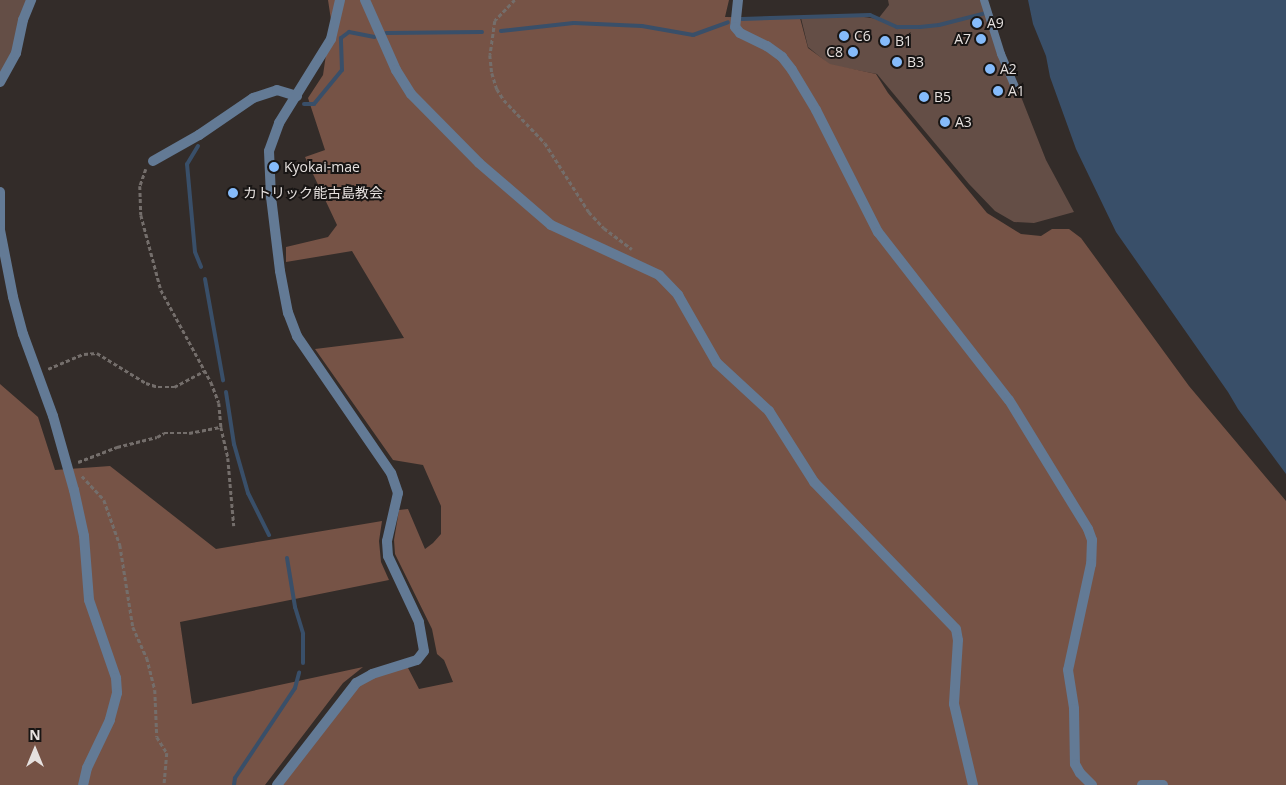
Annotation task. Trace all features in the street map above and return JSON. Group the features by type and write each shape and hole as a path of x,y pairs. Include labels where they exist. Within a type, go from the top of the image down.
{"street":[{"path":"0,82 16,54 23,20 31,0"},
{"path":"276,785 356,683 372,674 417,660 424,651 419,622 388,556 387,541 398,493 392,473 297,336 288,313 279,262 271,197 269,151 279,123 331,39 340,0"},
{"path":"365,0 396,70 411,94 478,163 551,225 659,275 678,295 717,363 769,411 814,482 956,629 958,640 954,704 972,785"},
{"path":"738,0 735,27 740,33 767,46 782,57 792,70 816,110 865,210 878,232 1009,400 1088,529 1092,540 1092,564 1068,670 1074,709 1075,764 1080,773 1092,785"},
{"path":"154,161 198,135 253,98 276,90 297,96"},
{"path":"0,192 0,230 13,297 23,334 68,465 84,536 89,600 116,678 117,693 110,720 88,768 83,785"},
{"path":"1142,785 1163,785"}],"lane":[{"path":"984,0 1001,54 1014,86"}],"path":[{"path":"515,0 495,21 490,55 492,73 497,89 504,100 545,143 589,212 604,228 638,253 646,268"},
{"path":"154,161 147,167 140,186 141,215 161,290 219,403 221,427 228,452 234,526"},
{"path":"46,370 75,357 96,353 146,383 158,387 174,387 204,371"},
{"path":"164,785 168,753 157,737 155,690 147,658 133,626 117,534 104,500 68,465 118,446 157,437 164,433 189,433 221,427"}],"shaded area":[{"path":"0,0 27,0 14,49 0,77"},
{"path":"328,0 729,0 725,17 800,18 808,48 830,64 876,74 888,93 987,213 1021,234 1041,236 1052,229 1069,229 1081,238 1189,386 1286,501 1286,785 282,785 359,685 373,676 407,666 419,689 453,682 444,660 437,654 432,629 395,554 394,540 399,510 408,509 425,549 441,534 441,506 423,465 393,460 315,349 404,338 352,251 286,262 286,247 328,237 337,225 305,157 325,150 308,98 323,75 331,20"},
{"path":"888,0 986,0 995,31 1046,160 1074,212 1034,223 1014,222 995,211 969,184 877,74 830,65 808,47 801,18 857,16 878,19 889,5"},
{"path":"0,384 38,417 55,470 110,466 216,549 382,521 379,541 381,562 389,580 180,622 192,704 363,667 343,683 265,785 0,785"}],"water":[{"path":"1028,0 1286,0 1286,474 1238,409 1116,232 1076,149 1050,77 1046,56 1033,24"}],"waterway":[{"path":"742,19 870,15 897,27 920,27 939,25 986,13"},
{"path":"501,31 574,23 642,26 693,35 728,22"},
{"path":"304,104 314,104 342,70 341,38 349,32 375,37"},
{"path":"386,33 482,32"},
{"path":"198,146 187,164 195,252 201,267"},
{"path":"205,279 223,380"},
{"path":"226,392 234,444 248,493 269,535"},
{"path":"287,558 295,607 303,634 303,663"},
{"path":"234,785 235,778 295,688 299,673"}],"place":[{"name":"A9","path":"977,23"},
{"name":"C6","path":"844,36"},
{"name":"A7","path":"981,39"},
{"name":"B1","path":"885,41"},
{"name":"C8","path":"853,52"},
{"name":"B3","path":"897,62"},
{"name":"A2","path":"990,69"},
{"name":"A1","path":"998,91"},
{"name":"B5","path":"924,97"},
{"name":"A3","path":"945,122"},
{"name":"Kyokai-mae","path":"274,167"},
{"name":"カトリック能古島教会","path":"233,193"}]}
